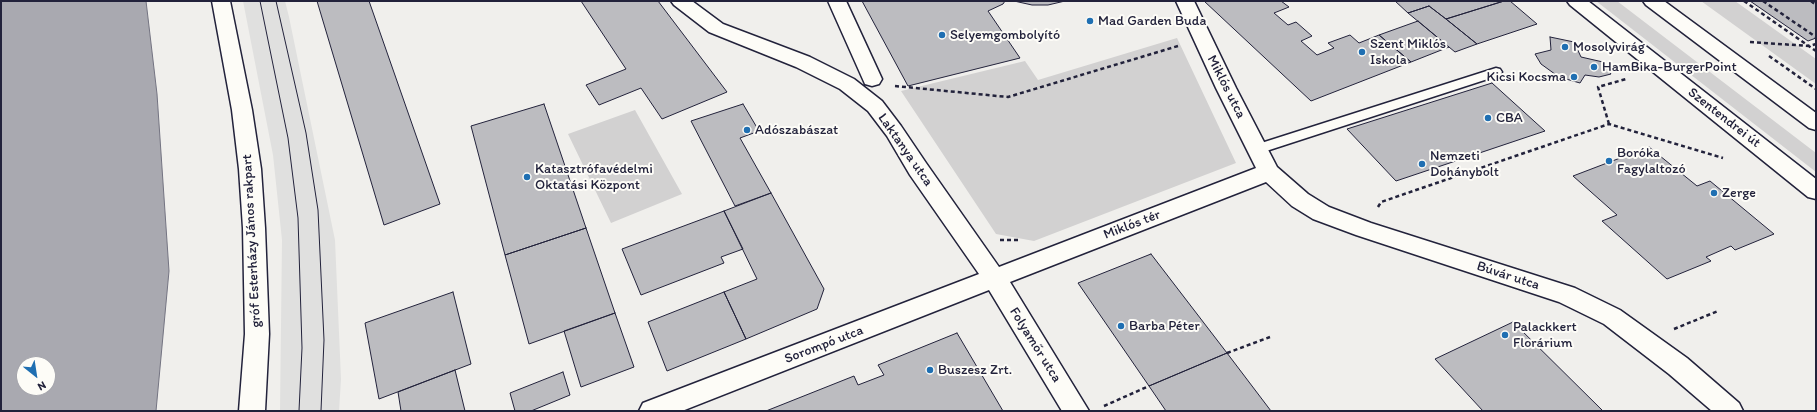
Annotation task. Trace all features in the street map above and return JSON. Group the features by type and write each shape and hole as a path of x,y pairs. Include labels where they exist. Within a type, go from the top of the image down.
{"street":[{"name":"gróf Esterházy János rakpart","path":"221,1 242,110 250,170 258,334 252,411"},
{"name":"Laktanya utca","path":"680,1 716,28 803,62 847,84 875,106 894,131 918,169 995,279"},
{"path":"837,1 872,79"},
{"name":"Miklós utca","path":"1186,1 1202,39 1269,172"},
{"name":"Szentendrei út","path":"1576,1 1816,190"},
{"path":"1652,1 1816,123"},
{"name":"Miklós tér","path":"995,279 1269,172"},
{"name":"Búvár utca","path":"1269,172 1300,200 1321,213 1364,229 1567,295 1612,317 1678,366 1730,411"},
{"name":"Sorompó utca","path":"652,411 995,279"},
{"name":"Folyamőr utca","path":"995,279 1076,411"}],"lane":[{"path":"1257,149 1496,72"}],"path":[{"path":"1744,1 1816,51"},
{"path":"1763,1 1816,38"},
{"path":"1811,1 1816,5"},
{"path":"872,79 902,87 1008,97 1202,39"},
{"path":"1750,42 1809,46 1816,44"},
{"path":"1609,124 1598,87 1626,79"},
{"path":"1364,229 1381,202 1609,124 1723,158"},
{"path":"1644,341 1718,312"},
{"path":"1227,353 1270,337"},
{"path":"1099,408 1149,386"}],"shaded area":[{"path":"1,1 146,1 157,94 169,271 156,411 1,411"},
{"path":"243,1 285,1 289,17 335,240 341,379 339,411 280,411 282,240 273,155"},
{"path":"1596,1 1617,1 1816,153 1816,172"},
{"path":"1701,1 1735,1 1816,59 1816,84"},
{"path":"1177,38 1236,163 1034,241 996,234 901,91 1025,61 1038,80"},
{"path":"635,110 682,194 611,223 568,134"}],"building":[{"path":"317,1 369,1 440,204 384,225"},
{"path":"581,1 658,1 727,92 662,119 641,88 599,105 586,85 626,69"},
{"name":"Selyemgombolyító","path":"862,1 1005,1 1003,4 988,11 1020,58 908,86"},
{"name":"Selyemgombolyító","path":"1014,1 1065,1 1048,5 1032,5"},
{"name":"Szent Miklós Iskola","path":"1204,1 1281,1 1289,7 1274,13 1288,25 1296,22 1312,36 1301,41 1317,55 1334,48 1328,43 1350,35 1359,43 1379,35 1411,62 1311,101"},
{"path":"1395,1 1504,1 1446,19 1429,6 1408,13"},
{"path":"1504,1 1510,1 1537,24 1477,44 1446,19"},
{"path":"1750,1 1816,1 1816,38 1808,41"},
{"path":"1429,6 1477,44 1455,52 1408,13"},
{"path":"1418,21 1449,47 1411,62 1379,35"},
{"path":"1550,37 1574,42 1581,57 1603,62 1611,74 1599,77 1585,75 1580,83 1559,77 1541,64 1535,54 1551,50"},
{"path":"1492,83 1545,131 1396,181 1347,129"},
{"name":"Katasztrófavédelmi Oktatási Központ","path":"544,104 586,228 505,255 471,126"},
{"path":"743,104 759,131 740,138 771,193 735,206 691,121"},
{"path":"1649,147 1697,186 1710,181 1774,234 1735,250 1731,246 1706,257 1711,261 1667,279 1602,221 1617,215 1573,176"},
{"path":"771,193 824,289 817,309 746,339 724,292 757,279 724,211"},
{"path":"724,211 743,249 721,257 724,263 641,295 622,249"},
{"path":"586,228 615,313 529,344 505,255"},
{"path":"1151,254 1227,353 1149,386 1078,283"},
{"path":"453,292 471,364 379,399 365,323"},
{"path":"724,292 746,339 667,371 648,322"},
{"path":"615,313 634,367 581,387 564,331"},
{"path":"1513,322 1603,411 1483,411 1435,359"},
{"name":"Buszesz Zrt.","path":"957,333 1003,411 766,411 854,376 858,385 884,375 878,365"},
{"path":"1227,353 1271,411 1166,411 1149,386"},
{"path":"455,370 465,411 401,411 398,392"},
{"path":"563,372 570,395 531,411 515,411 510,393"}],"tram line":[{"path":"260,1 288,138 298,218 302,348 299,411"},
{"path":"276,1 306,133 318,210 324,340 321,411"}],"place":[{"name":"Mad Garden Buda","path":"1090,21"},
{"name":"Selyemgombolyító","path":"942,35"},
{"name":"Mosolyvirág","path":"1565,47"},
{"name":"Szent Miklós Iskola","path":"1362,52"},
{"name":"HamBika-BurgerPoint","path":"1594,67"},
{"name":"Kicsi Kocsma","path":"1574,77"},
{"name":"CBA","path":"1488,118"},
{"name":"Adószabászat","path":"747,130"},
{"name":"Boróka Fagylaltozó","path":"1609,161"},
{"name":"Nemzeti Dohánybolt","path":"1422,164"},
{"name":"Katasztrófavédelmi Oktatási Központ","path":"527,177"},
{"name":"Zerge","path":"1714,193"},
{"name":"Barba Péter","path":"1121,326"},
{"name":"Palackkert Florárium","path":"1505,335"},
{"name":"Buszesz Zrt.","path":"930,370"}]}
